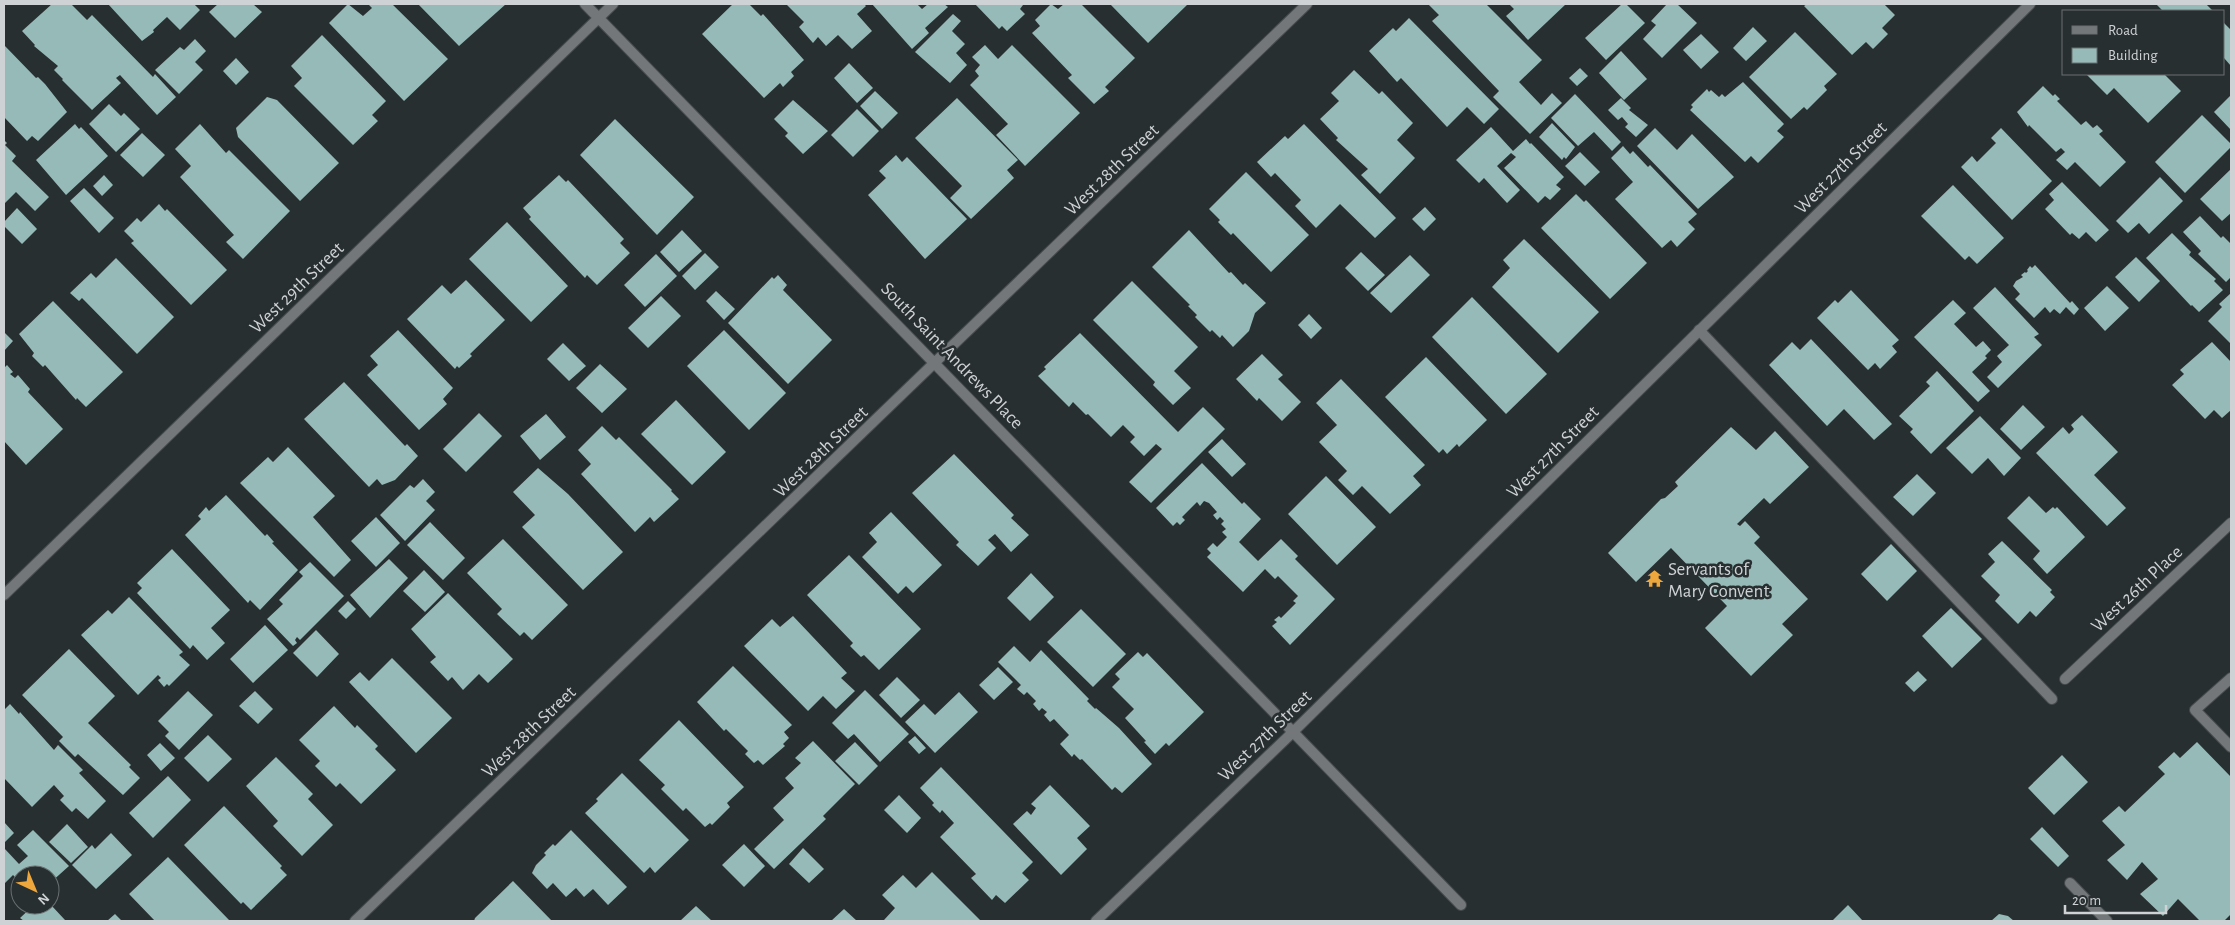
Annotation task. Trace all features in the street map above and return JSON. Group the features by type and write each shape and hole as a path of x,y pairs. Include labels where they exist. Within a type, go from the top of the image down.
{"street":[{"name":"South Saint Andrews Place","path":"585,4 936,363 1460,906"},
{"name":"West 29th Street","path":"4,595 613,4"},
{"name":"West 28th Street","path":"355,921 1307,4"},
{"name":"West 27th Street","path":"1096,921 1293,732 2030,4"},
{"path":"1700,330 2052,699"},
{"name":"West 26th Place","path":"2065,679 2231,523"},
{"path":"2231,678 2195,710 2231,747"},
{"path":"2070,883 2106,921"}],"building":[{"path":"52,4 71,4 87,20 92,15 153,77 155,74 176,97 157,115 120,75 116,78 121,83 92,110 54,70 58,66 34,46 22,31"},
{"path":"108,4 194,4 200,10 180,30 167,17 153,30 154,32 142,41"},
{"path":"218,4 253,4 262,12 235,38 209,12"},
{"path":"348,4 363,16 372,8 368,4 392,4 448,59 404,101 329,23"},
{"path":"418,4 506,4 459,46"},
{"path":"733,4 749,4 761,16 763,14 804,60 791,72 794,76 783,87 780,83 764,98 702,34"},
{"path":"786,4 864,4 866,6 857,14 872,31 852,49 838,35 826,46 818,37 813,43 799,27 804,22"},
{"path":"872,4 917,4 922,9 928,4 944,4 948,7 925,28 929,33 912,49"},
{"path":"975,4 1022,4 1020,9 1025,14 1007,31 1002,26 999,29"},
{"path":"1051,4 1058,9 1064,4 1081,4 1135,58 1105,87 1109,91 1094,104 1068,78 1072,75 1032,33 1040,26 1035,20"},
{"path":"1110,4 1186,4 1187,5 1148,43"},
{"path":"1428,4 1486,4 1542,60 1519,82 1541,105 1552,93 1562,103 1530,134 1493,97 1499,91 1432,21 1439,15"},
{"path":"1509,4 1566,4 1528,40 1506,16 1514,9"},
{"path":"1622,4 1626,4 1645,23 1606,60 1585,38"},
{"path":"1667,4 1677,4 1697,23 1662,58 1643,39 1656,25 1651,21"},
{"path":"1807,4 1884,4 1895,15 1882,28 1888,34 1873,49 1866,42 1852,55 1804,6"},
{"path":"2156,4 2206,4 2212,10 2162,10"},
{"path":"953,14 961,21 952,31 965,44 956,53 967,65 950,83 915,52"},
{"path":"1409,18 1499,109 1484,124 1467,107 1447,127 1401,78 1397,82 1369,51 1393,28 1396,31"},
{"path":"2225,24 2231,30 2231,66 2225,59"},
{"path":"1753,27 1767,41 1746,61 1733,48"},
{"path":"1795,32 1837,74 1824,86 1827,90 1807,110 1804,107 1791,119 1749,77"},
{"path":"1701,34 1719,52 1701,69 1683,50"},
{"path":"322,35 386,101 372,115 378,121 353,145 294,86 302,78 291,66"},
{"path":"195,39 206,51 195,62 203,70 179,94 155,70 180,47 184,50"},
{"path":"4,45 36,78 38,77 45,84 67,112 38,141 32,136 27,141 4,117"},
{"path":"985,45 998,59 1012,45 1080,113 1025,166 996,135 1008,124 970,85 979,76 975,71 980,65 972,57"},
{"path":"1621,51 1647,79 1624,100 1599,73"},
{"path":"236,58 249,72 236,85 223,71"},
{"path":"849,63 873,88 857,103 834,78"},
{"path":"1580,68 1588,76 1577,86 1569,78"},
{"path":"1354,70 1379,94 1382,91 1413,123 1397,140 1415,158 1380,194 1361,175 1368,169 1336,140 1338,138 1320,119 1339,101 1331,93"},
{"path":"2087,75 2165,75 2181,91 2148,123 2114,88 2107,95"},
{"path":"1743,82 1784,124 1777,131 1784,137 1758,163 1751,156 1745,162 1690,110 1693,107 1691,105 1707,89 1719,97 1722,94 1725,97"},
{"path":"2043,86 2053,96 2055,94 2060,99 2057,101 2081,125 2086,121 2093,128 2097,125 2103,131 2099,134 2126,162 2100,187 2075,162 2067,170 2056,160 2065,152 2061,148 2056,152 2029,125 2028,127 2017,112"},
{"path":"875,91 898,113 882,129 860,106"},
{"path":"1575,94 1621,142 1612,151 1594,132 1578,146 1551,118"},
{"path":"2231,95 2231,130 2214,112"},
{"path":"267,97 277,100 339,163 300,201 238,137 236,128"},
{"path":"957,98 1018,160 1007,170 1014,178 971,219 950,198 962,186 915,138"},
{"path":"1621,98 1631,108 1629,110 1648,125 1636,137 1625,127 1628,124 1622,117 1618,120 1608,110"},
{"path":"793,100 828,131 803,154 785,136 788,133 774,119"},
{"path":"109,104 121,116 124,113 140,129 116,152 89,124"},
{"path":"857,109 879,131 853,157 831,135"},
{"path":"2202,115 2231,144 2231,147 2185,193 2155,162"},
{"path":"615,119 694,197 657,235 580,155"},
{"path":"1552,123 1575,147 1566,159 1564,157 1562,160 1539,137"},
{"path":"75,124 79,129 81,127 108,156 66,195 36,160"},
{"path":"200,124 226,153 229,150 290,211 243,259 226,242 234,235 180,177 191,166 175,149"},
{"path":"1304,124 1396,218 1375,238 1340,204 1316,228 1295,206 1301,200 1275,173 1271,177 1257,162 1285,136 1288,139"},
{"path":"1491,127 1513,151 1526,139 1564,177 1556,185 1561,189 1550,200 1545,196 1538,203 1504,168 1516,157 1511,153 1497,166 1520,190 1507,203 1484,178 1479,183 1456,160"},
{"path":"1655,128 1677,150 1692,134 1734,177 1698,209 1637,146"},
{"path":"2001,128 2052,181 2012,220 1961,167 1972,156 1977,162 1996,143 1991,138"},
{"path":"142,133 165,155 143,177 120,155"},
{"path":"4,140 7,143 5,145 16,156 12,161 49,197 35,211 16,192 4,204"},
{"path":"1623,146 1630,154 1633,151 1648,167 1650,165 1697,214 1688,222 1695,229 1677,247 1671,240 1662,248 1615,199 1633,182 1611,158"},
{"path":"1580,152 1600,172 1585,186 1565,166"},
{"path":"896,155 902,162 907,157 967,219 925,259 868,195 886,178 879,171"},
{"path":"2231,169 2231,213 2222,221 2200,199"},
{"path":"1246,172 1309,235 1271,272 1233,233 1231,235 1218,222 1220,220 1209,209"},
{"path":"104,175 113,185 102,196 93,186"},
{"path":"559,175 566,182 568,180 624,239 620,243 630,253 597,285 587,275 585,278 529,219 531,217 523,208"},
{"path":"2160,177 2183,201 2149,234 2139,223 2128,233 2116,221"},
{"path":"2062,182 2109,230 2096,242 2086,232 2079,239 2072,233 2070,235 2045,209 2054,200 2049,194"},
{"path":"1953,185 2004,238 1977,264 1969,256 1965,260 1921,216"},
{"path":"84,188 114,218 99,233 70,201"},
{"path":"1576,194 1584,202 1586,200 1647,263 1610,299 1541,228"},
{"path":"159,204 165,211 167,209 227,270 191,305 131,243 134,241 124,231 137,218 141,222"},
{"path":"1425,207 1436,219 1424,231 1412,219"},
{"path":"17,208 37,229 22,244 4,226 4,222"},
{"path":"2200,216 2221,238 2223,236 2231,244 2231,277 2226,282 2198,254 2201,251 2183,232"},
{"path":"507,222 568,286 531,322 469,259"},
{"path":"682,230 702,251 679,272 660,252"},
{"path":"1189,230 1229,273 1231,272 1243,285 1245,283 1266,303 1255,313 1249,331 1233,347 1222,335 1220,338 1212,330 1210,332 1195,317 1197,315 1188,306 1190,305 1152,267"},
{"path":"2172,233 2191,252 2189,255 2216,279 2214,281 2223,290 2199,312 2191,306 2146,258"},
{"path":"1524,239 1599,312 1558,353 1492,287 1510,268 1503,260"},
{"path":"1361,252 1385,275 1368,291 1345,268"},
{"path":"705,253 719,267 695,290 682,276"},
{"path":"656,254 677,276 645,307 624,285"},
{"path":"1410,255 1430,275 1391,313 1370,293"},
{"path":"2136,257 2160,281 2139,302 2115,277"},
{"path":"116,258 174,317 137,354 82,298 79,301 70,293 91,273 96,278"},
{"path":"2035,265 2070,303 2072,301 2079,309 2074,315 2066,307 2060,314 2054,309 2050,313 2045,307 2034,318 2015,299 2020,294 2013,286 2016,281 2023,277 2021,275 2028,271 2030,266 2032,268"},
{"path":"778,275 787,285 783,290 832,340 788,384 728,323 772,277 774,279"},
{"path":"466,280 505,320 470,354 472,356 459,368 457,366 455,369 407,319 442,285 451,294"},
{"path":"1132,281 1198,347 1174,371 1191,388 1173,405 1153,385 1155,382 1093,320"},
{"path":"2107,286 2129,308 2105,331 2084,308"},
{"path":"1995,287 2039,334 2034,337 2042,345 1998,388 1987,377 2002,362 1997,356 2009,345 1973,308"},
{"path":"1851,290 1899,340 1892,346 1897,352 1880,369 1875,363 1868,370 1817,318 1835,300 1838,303"},
{"path":"716,291 735,309 724,320 706,301"},
{"path":"2231,293 2231,344 2208,321 2222,307 2219,304"},
{"path":"661,296 681,316 648,348 628,328"},
{"path":"1472,297 1547,374 1506,414 1432,337"},
{"path":"1953,300 1966,313 1954,324 1976,347 1983,341 1991,350 1985,356 1987,358 1972,372 1990,391 1978,402 1914,337"},
{"path":"53,301 123,372 86,407 77,398 76,400 45,365 43,367 32,356 34,353 19,334"},
{"path":"1309,314 1322,328 1311,339 1298,325"},
{"path":"398,330 453,388 443,399 447,404 419,430 367,375 378,365 370,356"},
{"path":"724,330 786,393 749,430 687,366"},
{"path":"4,332 13,341 4,351"},
{"path":"1080,333 1178,432 1203,407 1225,429 1151,503 1129,482 1162,449 1156,444 1144,456 1130,442 1135,437 1123,425 1111,437 1073,402 1069,407 1038,376 1046,369 1044,367"},
{"path":"1811,339 1892,424 1874,440 1844,409 1827,426 1769,365 1792,342 1800,350"},
{"path":"2212,342 2231,362 2231,410 2222,418 2214,410 2205,419 2172,385 2184,374 2180,370"},
{"path":"563,343 586,366 569,381 547,359"},
{"path":"1262,354 1283,375 1278,379 1301,402 1282,421 1259,398 1257,401 1236,379"},
{"path":"1426,357 1487,420 1459,447 1457,444 1447,454 1443,449 1439,453 1385,397"},
{"path":"600,364 627,389 602,413 576,388"},
{"path":"7,365 13,372 10,374 15,378 18,375 30,389 28,392 63,429 26,465 4,441 4,368"},
{"path":"1937,371 1974,411 1931,454 1910,432 1913,429 1899,416 1930,386 1926,382"},
{"path":"1341,379 1425,465 1413,476 1421,485 1390,514 1362,486 1353,495 1338,480 1347,471 1319,442 1337,425 1316,403"},
{"path":"344,382 405,446 407,444 418,456 395,480 382,485 377,479 369,487 304,419"},
{"path":"676,400 726,452 692,485 641,434"},
{"path":"2023,405 2045,427 2021,450 2000,429"},
{"path":"479,413 502,436 466,472 443,449"},
{"path":"546,414 566,437 540,460 520,436"},
{"path":"2082,415 2118,452 2094,475 2126,508 2107,526 2036,453 2063,427 2069,434 2074,429 2071,425"},
{"path":"1980,416 2021,458 2004,476 1988,458 1972,474 1946,448"},
{"path":"602,426 616,440 619,437 679,499 654,522 650,517 635,532 581,474 591,464 578,450"},
{"path":"1731,427 1756,450 1775,431 1809,467 1770,504 1764,498 1737,524 1740,526 1745,521 1760,537 1754,543 1808,599 1782,624 1793,635 1751,676 1705,628 1727,606 1671,548 1636,582 1608,553 1661,499 1665,498 1678,486 1675,482"},
{"path":"1222,439 1246,464 1232,477 1208,452"},
{"path":"288,447 335,496 313,517 351,560 334,577 240,483 268,457 273,462"},
{"path":"954,454 1014,515 1011,518 1029,535 1011,552 995,534 988,540 996,548 978,566 956,545 959,542 912,493"},
{"path":"1202,463 1242,504 1244,502 1261,519 1239,542 1258,561 1281,539 1298,556 1295,559 1335,599 1290,645 1272,626 1277,622 1274,620 1279,616 1281,618 1296,603 1293,601 1298,596 1278,576 1275,579 1265,569 1243,592 1207,557 1211,553 1207,549 1213,543 1217,547 1227,537 1222,532 1226,529 1221,524 1224,521 1220,517 1217,520 1213,515 1217,512 1209,503 1204,501 1200,506 1197,502 1182,517 1185,520 1180,525 1177,522 1173,526 1156,508"},
{"path":"538,468 568,494 623,552 583,590 522,527 535,515 513,492"},
{"path":"1917,474 1936,493 1913,516 1893,497"},
{"path":"1326,476 1376,527 1337,565 1288,514"},
{"path":"423,479 435,492 426,501 435,510 405,541 380,515 410,485 414,488"},
{"path":"226,495 265,536 267,534 274,542 272,543 298,570 260,610 250,600 248,603 185,535 201,519 198,516 206,507 209,511"},
{"path":"2029,496 2046,513 2053,507 2055,509 2057,507 2085,537 2047,574 2033,559 2040,551 2007,518"},
{"path":"891,512 942,565 913,593 906,586 898,594 862,557 877,542 869,533"},
{"path":"376,517 400,543 376,567 351,541"},
{"path":"430,522 465,558 443,580 407,545"},
{"path":"503,539 568,605 532,640 524,632 520,636 497,614 502,609 467,573"},
{"path":"2002,541 2052,590 2050,592 2055,597 2036,617 2030,611 2018,624 1995,601 2000,595 1981,576 1995,562 1988,554"},
{"path":"1891,544 1917,571 1887,601 1861,574"},
{"path":"172,549 230,610 211,628 225,643 207,660 193,645 190,649 137,593 142,588 137,583"},
{"path":"849,555 921,629 879,670 864,655 861,657 850,646 853,643 807,595"},
{"path":"389,559 408,578 370,618 350,595"},
{"path":"310,562 344,596 300,640 297,637 295,640 297,643 293,646 267,619 283,604 279,600 303,576 299,572"},
{"path":"424,570 445,592 425,612 403,591"},
{"path":"1031,573 1054,597 1030,621 1007,598"},
{"path":"448,593 513,659 488,683 479,674 463,690 452,677 448,681 430,662 436,657 411,629"},
{"path":"129,597 183,652 179,655 190,665 169,686 167,684 164,687 158,680 161,678 158,675 138,695 81,635 108,610 112,614"},
{"path":"348,601 356,609 346,619 338,611"},
{"path":"1951,608 1982,639 1952,668 1922,636"},
{"path":"1081,609 1126,654 1093,687 1047,642"},
{"path":"793,616 847,673 841,678 855,691 836,709 823,696 808,711 744,646 772,619 780,627"},
{"path":"265,625 288,650 253,683 230,659"},
{"path":"316,630 339,654 317,677 293,653"},
{"path":"1014,646 1030,662 1041,650 1089,699 1087,701 1119,728 1152,764 1122,793 1115,787 1112,790 1082,759 1080,760 1074,754 1072,757 1060,744 1069,735 1054,719 1050,722 1044,715 1047,712 1042,708 1039,711 1033,704 1036,701 1027,692 1024,695 1017,689 1021,685 998,662"},
{"path":"69,649 115,696 88,723 131,765 129,767 140,778 123,795 78,754 75,757 59,741 63,737 22,695"},
{"path":"1138,652 1143,657 1147,653 1204,712 1169,746 1166,743 1155,754 1125,718 1134,709 1112,687 1120,679 1115,674"},
{"path":"392,658 452,718 416,753 349,682 360,672 369,681"},
{"path":"733,666 792,725 784,732 789,738 783,744 785,746 763,765 758,760 754,763 745,754 748,751 726,729 724,731 697,702"},
{"path":"998,667 1013,682 994,700 979,685"},
{"path":"1918,671 1927,680 1914,692 1905,683"},
{"path":"897,677 920,700 901,718 879,695"},
{"path":"865,690 909,734 880,762 854,734 848,739 832,723"},
{"path":"188,691 213,715 179,750 165,736 169,732 158,721"},
{"path":"255,691 273,709 258,724 239,706"},
{"path":"959,692 978,712 935,753 905,722 924,704 935,715"},
{"path":"10,704 19,714 20,712 54,750 58,745 83,770 79,773 106,801 88,819 76,808 72,812 60,800 64,796 54,785 32,807 4,778 4,710"},
{"path":"334,706 355,728 357,725 378,746 375,749 396,770 361,804 340,783 336,787 315,766 320,761 299,740"},
{"path":"679,720 744,787 727,803 730,807 712,825 710,823 705,827 686,808 683,811 661,789 665,785 639,760"},
{"path":"208,735 232,759 208,782 184,758"},
{"path":"915,736 926,748 919,754 908,742"},
{"path":"813,741 855,784 823,816 826,819 774,869 754,849 784,820 773,808 794,788 785,778 801,763 795,758"},
{"path":"855,742 878,766 859,785 835,761"},
{"path":"2197,742 2231,777 2231,914 2224,921 2200,921 2178,899 2163,916 2140,894 2158,879 2142,862 2127,880 2107,860 2125,845 2102,821 2119,806 2125,812 2165,774 2158,767 2174,752 2180,758"},
{"path":"160,743 175,758 161,771 147,755"},
{"path":"2062,755 2088,782 2054,815 2028,788"},
{"path":"276,757 313,794 308,799 333,825 302,856 273,826 278,821 246,786"},
{"path":"941,767 1033,862 1022,873 1029,880 1005,903 996,895 992,900 971,878 976,874 940,837 954,823 942,810 940,813 932,805 934,803 920,788"},
{"path":"622,773 689,840 655,873 650,867 644,873 585,813"},
{"path":"168,776 191,800 153,838 129,813"},
{"path":"1050,785 1090,826 1077,838 1087,849 1061,875 1013,824 1027,811 1031,815 1036,808 1031,804"},
{"path":"899,795 921,818 907,833 884,810"},
{"path":"224,806 282,866 280,868 287,875 251,910 243,902 241,904 184,845"},
{"path":"4,822 14,833 4,843"},
{"path":"67,824 88,847 71,863 49,842"},
{"path":"2042,827 2069,856 2058,867 2030,839"},
{"path":"33,830 69,866 60,874 60,865 10,865 10,878 4,884 4,848 19,864 28,856 17,845"},
{"path":"571,830 627,887 608,905 593,889 584,897 576,888 566,897 553,883 547,889 532,873 536,865 546,855 544,853 553,844 555,846"},
{"path":"111,833 132,855 96,889 72,865 92,845 95,849"},
{"path":"744,844 765,866 744,887 722,865"},
{"path":"803,848 824,869 809,883 789,864"},
{"path":"168,857 230,921 155,921 129,894"},
{"path":"932,872 981,921 884,920 895,908 882,895 903,875 916,888"},
{"path":"513,881 552,921 474,921 475,918"},
{"path":"1848,905 1863,921 1832,921"},
{"path":"696,906 712,921 680,921"},
{"path":"844,909 857,921 831,921"},
{"path":"115,914 122,921 107,921"},
{"path":"1999,914 2008,916 2014,921 1991,921"},
{"path":"23,915 60,915 65,920 24,921 20,918"}],"place":[{"name":"Servants of Mary Convent","path":"1654,579"}]}
